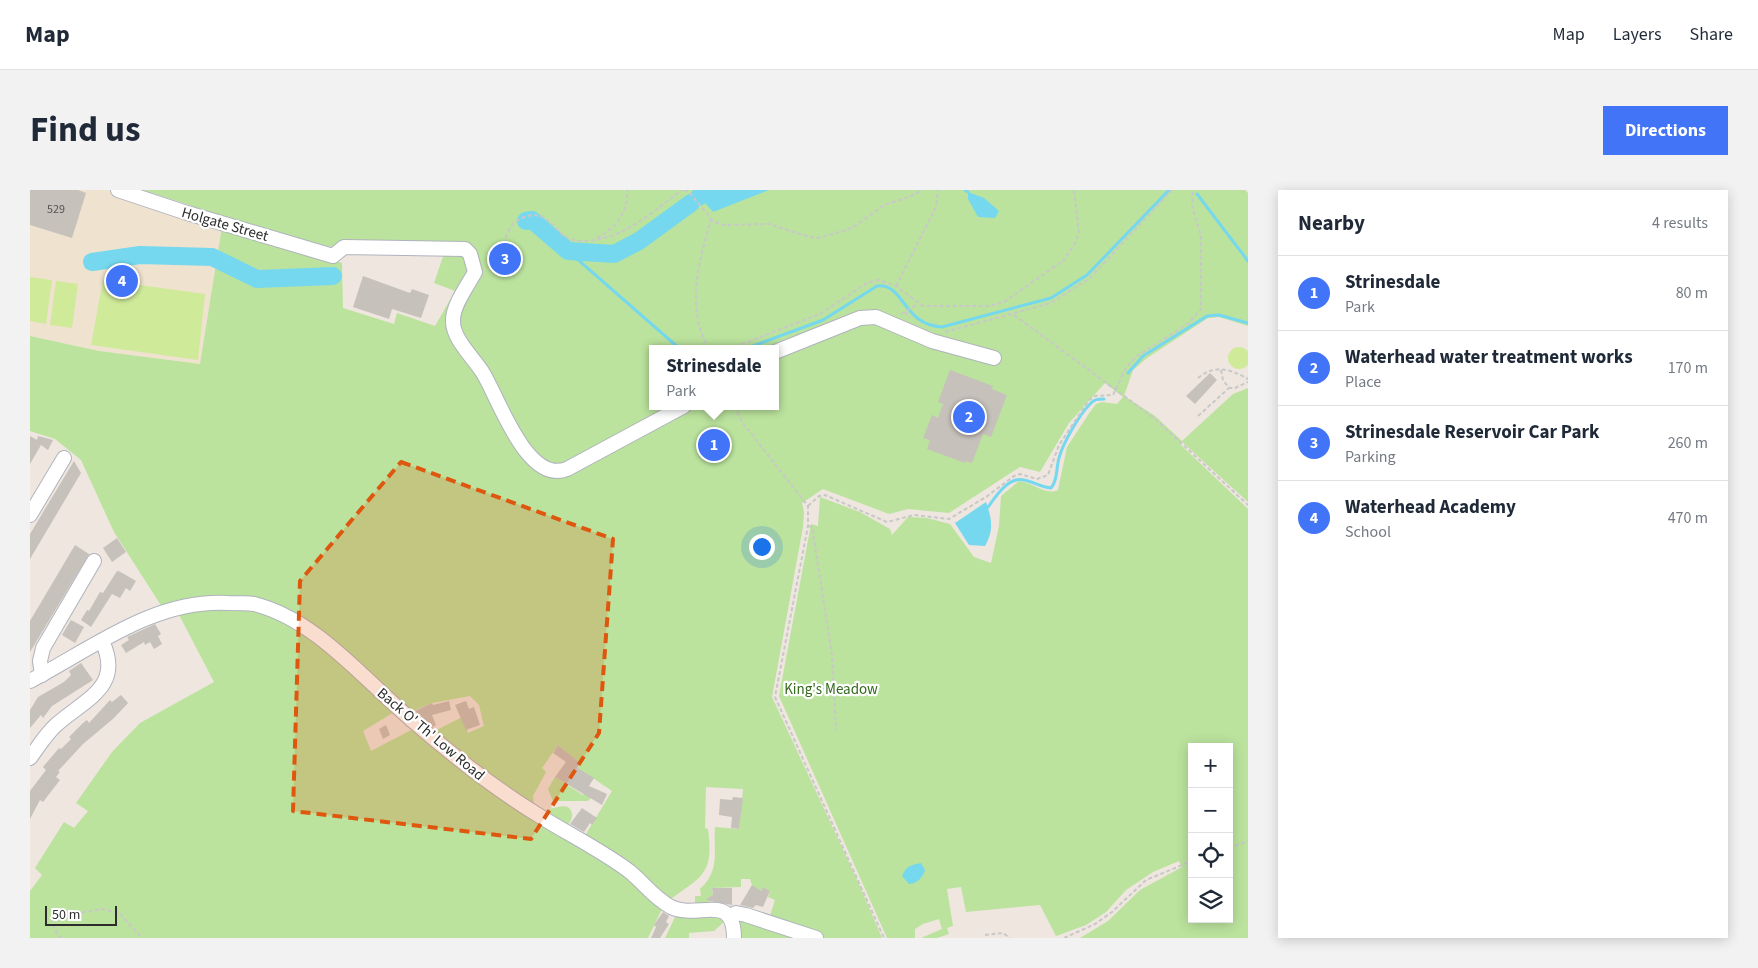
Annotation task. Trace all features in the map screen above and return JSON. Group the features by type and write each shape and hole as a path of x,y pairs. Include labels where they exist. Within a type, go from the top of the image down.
{"street":[{"name":"Holgate Street","path":"118,190 184,212 334,256 344,247 465,250 470,254 475,272 454,312 453,322 455,330 483,373 516,438 529,454 550,472 560,472 567,469 677,410"},
{"path":"779,350 860,318 876,317 932,341 994,358"},
{"path":"30,515 64,458"},
{"path":"36,678 43,648 94,560"},
{"name":"Back O' Th' Low Road","path":"36,678 150,616 192,604 252,604 282,614 304,626 414,722 506,795 627,870 659,900 681,910 716,910 730,916 736,914 746,915 816,938"},
{"path":"30,758 55,726 98,692 104,684 109,670 109,660 102,641"},
{"path":"730,916 734,920 734,938"}],"path":[{"path":"595,239 611,230 623,216 628,198 627,190"},
{"path":"504,244 509,228 516,221 533,214 540,214 569,239 581,241 623,233 683,190 689,192 710,219 724,225 769,224 809,237 819,238 852,228 884,204 909,197 922,190"},
{"path":"896,286 936,207 938,190"},
{"path":"740,345 820,314 867,282 878,280 896,286 923,306 989,306 1004,302 1064,260 1074,246 1079,233 1074,190"},
{"path":"943,333 1014,315 1051,303 1090,278 1172,190"},
{"path":"808,506 820,496 825,496 887,522 914,515 953,518 1014,476 1020,474 1036,479 1048,475 1059,445 1088,400 1095,396 1110,396 1115,392 1126,368 1137,356 1188,324 1201,308 1201,236 1192,206 1192,190"},
{"path":"706,345 699,333 695,295 710,219"},
{"path":"910,319 905,312 918,304"},
{"path":"1014,315 1115,392 1154,418 1248,505"},
{"path":"1198,378 1208,370 1230,370 1248,381"},
{"path":"1221,370 1223,380 1229,388"},
{"path":"1198,416 1229,388 1235,388 1248,381"},
{"path":"736,410 742,422 808,506 808,526 775,697 884,938"},
{"path":"808,526 812,527 832,655 836,731"},
{"path":"1233,846 1248,840"},
{"path":"1064,938 1095,924 1112,912 1146,880 1188,862"},
{"path":"62,938 57,934 52,921 60,916 102,909 120,914 142,938"},
{"path":"985,935 1003,932 1010,938"}],"highlighted area":[{"path":"401,462 613,539 599,733 531,839 293,811 300,581"}],"shaded area":[{"path":"30,190 106,190 222,227 200,364 99,351 30,336"}],"green space":[{"name":"King's Meadow","path":"143,190 1245,190 1248,193 1248,326 1219,317 1208,318 1147,358 1133,370 1124,396 1155,416 1182,441 1233,394 1248,388 1248,502 1182,442 1180,444 1248,509 1248,938 1080,938 1108,921 1140,890 1182,867 1179,861 1153,872 1126,890 1106,912 1086,925 1056,936 1040,905 966,912 961,887 947,889 953,926 947,928 949,934 937,938 921,938 942,929 939,919 923,924 915,929 915,938 887,938 779,696 811,524 818,526 820,497 860,512 890,529 892,535 908,517 927,518 950,524 974,557 991,563 999,526 1001,496 1019,481 1044,490 1058,490 1067,447 1090,412 1096,404 1102,402 1117,404 1123,397 1105,383 1069,423 1040,472 1020,467 949,513 908,509 889,514 823,489 802,503 804,512 803,527 772,697 882,938 820,938 769,919 775,900 768,897 770,891 763,887 760,893 752,885 750,879 741,879 741,887 712,888 713,896 709,897 709,901 712,904 719,903 719,908 695,906 695,896 701,896 700,889 711,875 715,860 715,827 739,829 743,789 706,787 705,828 708,829 709,844 707,865 697,879 668,901 657,892 655,885 583,839 612,791 578,768 580,763 558,745 542,768 546,772 533,796 535,811 433,732 462,717 468,733 484,726 479,705 470,696 432,703 413,711 406,710 284,609 162,607 114,532 81,460 55,439 30,431 30,336 99,351 200,364 222,227 342,263 343,308 394,324 397,313 435,326 455,291 434,283 446,248 343,242 332,247 284,236"},
{"path":"30,277 52,280 46,324 30,321"},
{"path":"103,280 205,294 198,360 91,345"},
{"path":"56,281 78,284 72,328 50,325"},
{"path":"1235,347 1243,347 1250,354 1250,362 1243,369 1235,369 1228,362 1228,354"},
{"path":"229,608 257,610 295,627 331,653 396,711 363,731 371,751 415,728 629,876 662,909 648,938 30,938 30,891 42,875 35,868 64,822 74,828 88,811 76,803 112,752 140,723 214,682 176,609"},
{"path":"555,777 583,795 588,788 592,797 588,801 553,801 548,789"},
{"path":"563,806 568,807 572,814 567,826 546,814 549,809"},
{"path":"715,914 726,920 714,931 689,933 689,938 665,938 676,915"},
{"path":"745,918 804,938 737,938 738,920"}],"water":[{"path":"702,190 769,190 713,212 706,204 707,196"},
{"path":"968,192 984,198 999,211 995,218 978,217 968,199"},
{"path":"986,502 990,514 990,535 985,546 969,545 955,523"},
{"path":"921,863 925,870 923,875 917,881 909,884 902,876 905,870 909,866"}],"building":[{"path":"30,190 78,190 86,193 72,238 30,225"},
{"path":"363,276 410,293 412,289 429,295 421,318 392,309 389,319 353,307"},
{"path":"950,370 993,386 992,389 1007,395 991,437 983,434 972,463 965,461 965,463 927,449 930,440 923,438 932,415 938,418 943,404 938,402"},
{"path":"1210,373 1217,380 1195,404 1186,396"},
{"path":"30,436 37,440 38,436 53,440 48,450 41,445 30,464"},
{"path":"74,461 81,473 30,559 30,534"},
{"path":"117,538 126,552 112,562 103,548"},
{"path":"75,545 89,554 30,652 30,621"},
{"path":"117,570 136,581 130,591 126,588 120,598 112,594 91,627 81,620 87,610 89,611 100,592 103,593 117,571 119,572"},
{"path":"71,620 84,627 75,643 62,635"},
{"path":"155,624 161,634 158,636 162,644 154,649 150,642 145,645 144,642 126,653 121,645 129,640 127,637"},
{"path":"81,663 93,680 52,706 43,718 41,715 30,728 30,710 38,697 64,682 71,675 69,671"},
{"path":"121,695 128,703 114,718 83,744 58,771 60,772 56,777 60,780 43,802 40,800 30,819 30,791 46,770 43,767 59,748 61,749 71,739 69,737 83,723 87,720 89,723 110,700 112,702"},
{"path":"449,701 451,710 432,715 436,725 433,727 415,711 432,703 433,705"},
{"path":"466,701 469,709 474,707 480,725 466,730 455,705"},
{"path":"386,725 390,735 383,739 379,729"},
{"path":"558,745 580,763 578,768 594,778 589,786 607,794 602,805 555,777 566,762 553,753"},
{"path":"733,797 743,798 739,829 731,828 732,817 719,815 720,799 732,800"},
{"path":"582,808 597,818 592,825 590,823 584,832 570,824"},
{"path":"752,885 761,891 763,887 770,891 763,907 756,905 753,908 740,905"},
{"path":"712,888 732,888 732,905 706,899 713,895"},
{"path":"663,912 669,916 666,922 669,924 660,938 651,938 656,927 654,925"}],"waterway":[{"path":"699,197 710,190"},
{"path":"756,345 823,320 877,286 886,287 893,291 919,319 929,325 942,327 1051,298 1087,275 1169,190"},
{"path":"1197,194 1248,261"},
{"path":"526,221 532,220 568,251 614,254 639,241 691,203"},
{"path":"568,251 675,345"},
{"path":"92,262 140,255 212,257 257,279 333,276"},
{"path":"1128,373 1143,356 1207,316 1219,315 1248,323"},
{"path":"988,507 1003,488 1013,481 1024,480 1051,488 1056,478 1061,452 1072,430 1092,402 1104,399"}],"place":[{"name":"Strinesdale Reservoir Car Park","path":"505,259"},
{"name":"Waterhead Academy","path":"122,281"},
{"name":"Waterhead water treatment works","path":"969,417"},
{"name":"Strinesdale","path":"714,445"}]}
